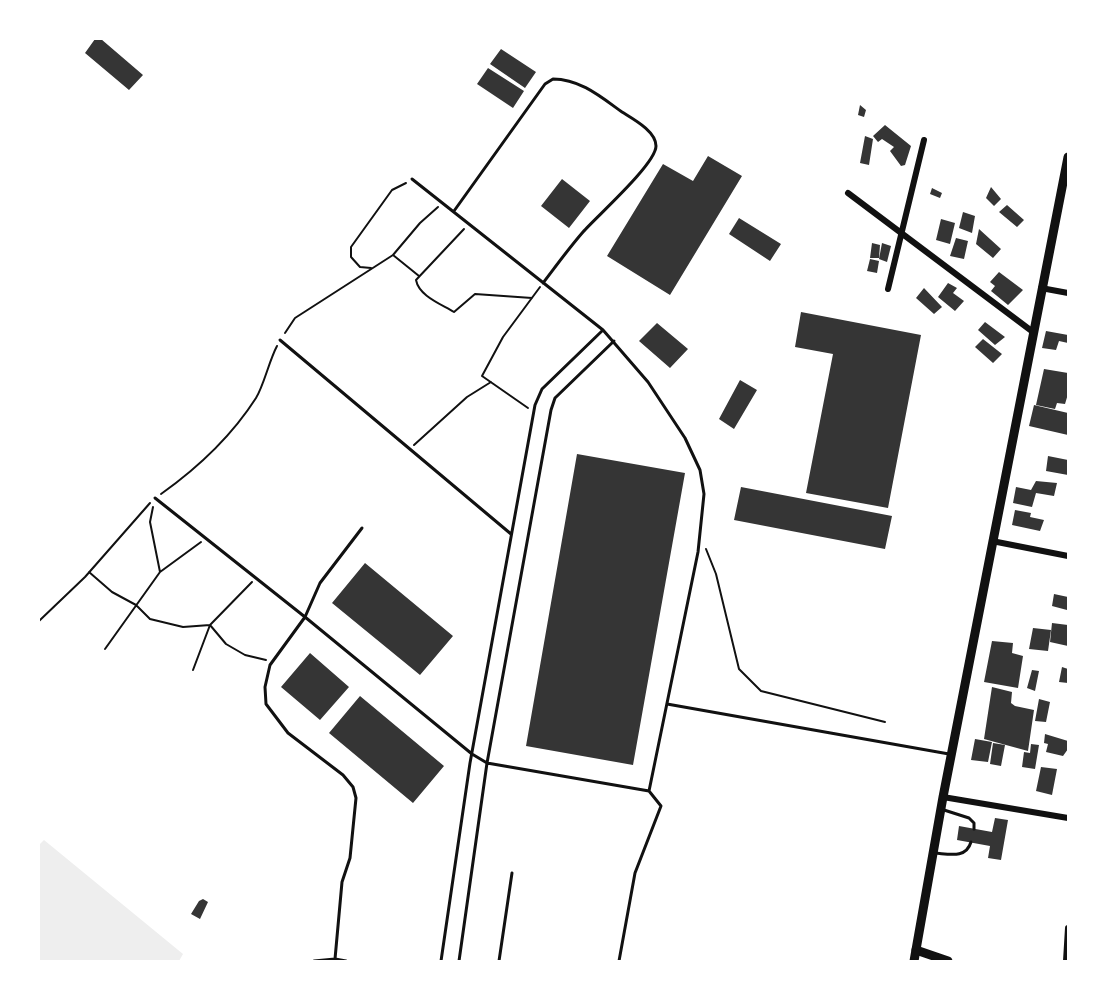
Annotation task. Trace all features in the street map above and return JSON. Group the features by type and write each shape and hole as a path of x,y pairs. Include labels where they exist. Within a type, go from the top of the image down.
{"main road":[{"path":"914,961 992,541 1068,157"},
{"path":"916,950 948,961"}],"street":[{"path":"888,289 924,140"},
{"path":"848,193 1033,332"},
{"path":"1041,288 1068,293"},
{"path":"992,541 1068,556"},
{"path":"944,797 1068,818"},
{"path":"1066,961 1068,928"}],"lane":[{"path":"454,212 545,84 553,79 587,87 639,123 653,136 656,146 653,156 584,231 543,283"},
{"path":"412,179 614,341 648,382 685,438 700,470 704,494 700,533 649,791"},
{"path":"441,961 472,754 534,412 542,389 603,330"},
{"path":"280,340 512,534"},
{"path":"459,961 487,763 551,410 555,398 614,341"},
{"path":"155,498 472,754 487,763 649,791 661,806 635,873 619,961"},
{"path":"335,959 342,882 350,858 356,798 353,787 343,775 288,733 266,704 265,687 270,665 305,617 320,583 362,528"},
{"path":"667,704 952,754"},
{"path":"941,809 969,818 974,824 974,829"},
{"path":"933,853 958,855 970,847 971,842"},
{"path":"499,961 512,873"},
{"path":"314,961 335,959 346,961"}],"path":[{"path":"371,268 360,267 351,257 351,247 392,190 412,179"},
{"path":"39,621 89,572 155,498 212,455 257,396 266,368 280,340 295,318 393,255 420,223 443,204"},
{"path":"469,224 419,276 416,280 417,286 428,297 454,312 475,294 532,298"},
{"path":"393,255 419,276"},
{"path":"534,412 482,376 503,337 543,283"},
{"path":"410,449 467,397 491,382"},
{"path":"155,498 150,522 160,572"},
{"path":"700,533 716,574 739,669 761,691 885,722"},
{"path":"105,649 160,572 206,539"},
{"path":"89,572 112,592 136,605 150,619 183,627 210,625"},
{"path":"193,670 210,625 255,579"},
{"path":"210,625 226,645 245,655 264,657 270,665"}],"shaded area":[{"path":"44,840 183,954 179,961 39,961 39,845"}],"building":[{"path":"95,39 101,39 143,75 129,90 85,53"},
{"path":"501,49 536,72 525,88 490,64"},
{"path":"488,68 524,91 513,108 477,84"},
{"path":"860,105 866,110 864,117 858,115"},
{"path":"885,125 911,146 905,165 901,166 890,151 894,147 882,139 878,142 873,136"},
{"path":"865,136 873,139 869,165 860,163"},
{"path":"708,156 742,176 670,295 607,256 663,164 693,181"},
{"path":"562,179 590,201 569,228 541,206"},
{"path":"991,187 1001,199 994,206 986,198"},
{"path":"932,188 942,193 940,198 930,194"},
{"path":"1007,205 1024,220 1017,227 999,212"},
{"path":"963,212 975,216 972,233 959,228"},
{"path":"739,218 781,244 770,261 729,234"},
{"path":"941,219 955,223 950,244 936,240"},
{"path":"979,229 1001,249 993,258 976,244"},
{"path":"956,238 968,241 964,259 950,256"},
{"path":"872,243 880,245 879,258 870,258"},
{"path":"882,243 891,246 887,262 879,259"},
{"path":"870,259 879,261 877,273 867,271"},
{"path":"999,272 1023,290 1008,305 991,291 995,286 990,282"},
{"path":"948,283 957,288 953,293 964,301 955,311 938,297"},
{"path":"924,288 942,307 934,314 916,298"},
{"path":"801,312 921,335 888,508 806,493 833,354 795,347"},
{"path":"985,322 1005,337 995,345 978,330"},
{"path":"657,323 688,349 670,368 639,341"},
{"path":"1046,331 1068,335 1068,343 1059,341 1056,350 1042,348"},
{"path":"983,339 1002,354 993,363 975,347"},
{"path":"1044,369 1068,373 1068,394 1065,404 1057,403 1055,409 1036,405"},
{"path":"740,380 757,390 734,429 719,419"},
{"path":"1034,405 1068,413 1068,435 1029,426"},
{"path":"577,454 685,473 633,765 526,746"},
{"path":"1048,456 1068,460 1068,475 1046,471"},
{"path":"1036,481 1057,483 1054,496 1036,493 1032,507 1013,503 1016,487 1031,490"},
{"path":"741,487 892,516 885,549 734,520"},
{"path":"1015,510 1031,513 1030,517 1044,520 1040,531 1012,525"},
{"path":"365,563 453,636 420,675 332,603"},
{"path":"1054,594 1068,597 1067,610 1052,606"},
{"path":"1052,623 1068,625 1068,646 1050,642"},
{"path":"1033,628 1051,630 1048,651 1029,649"},
{"path":"992,641 1013,643 1012,653 1023,656 1018,688 984,682"},
{"path":"310,653 349,687 320,720 281,687"},
{"path":"1062,667 1068,669 1068,683 1059,682"},
{"path":"1032,670 1039,671 1035,691 1027,688"},
{"path":"992,687 1012,692 1011,703 1015,706 1034,710 1028,751 984,739"},
{"path":"360,696 444,766 413,803 329,733"},
{"path":"1039,699 1050,702 1046,722 1035,721"},
{"path":"1045,734 1068,741 1068,749 1063,756 1046,752 1048,744 1044,743"},
{"path":"975,739 992,742 988,762 971,760"},
{"path":"993,743 1005,745 1001,766 990,764"},
{"path":"1031,744 1039,745 1035,769 1022,767 1024,752 1030,753"},
{"path":"1041,767 1057,769 1052,795 1036,791"},
{"path":"995,818 1008,820 1001,860 988,858 990,846 957,840 959,826 992,832"},
{"path":"203,899 208,902 200,919 191,914 199,901"}]}
